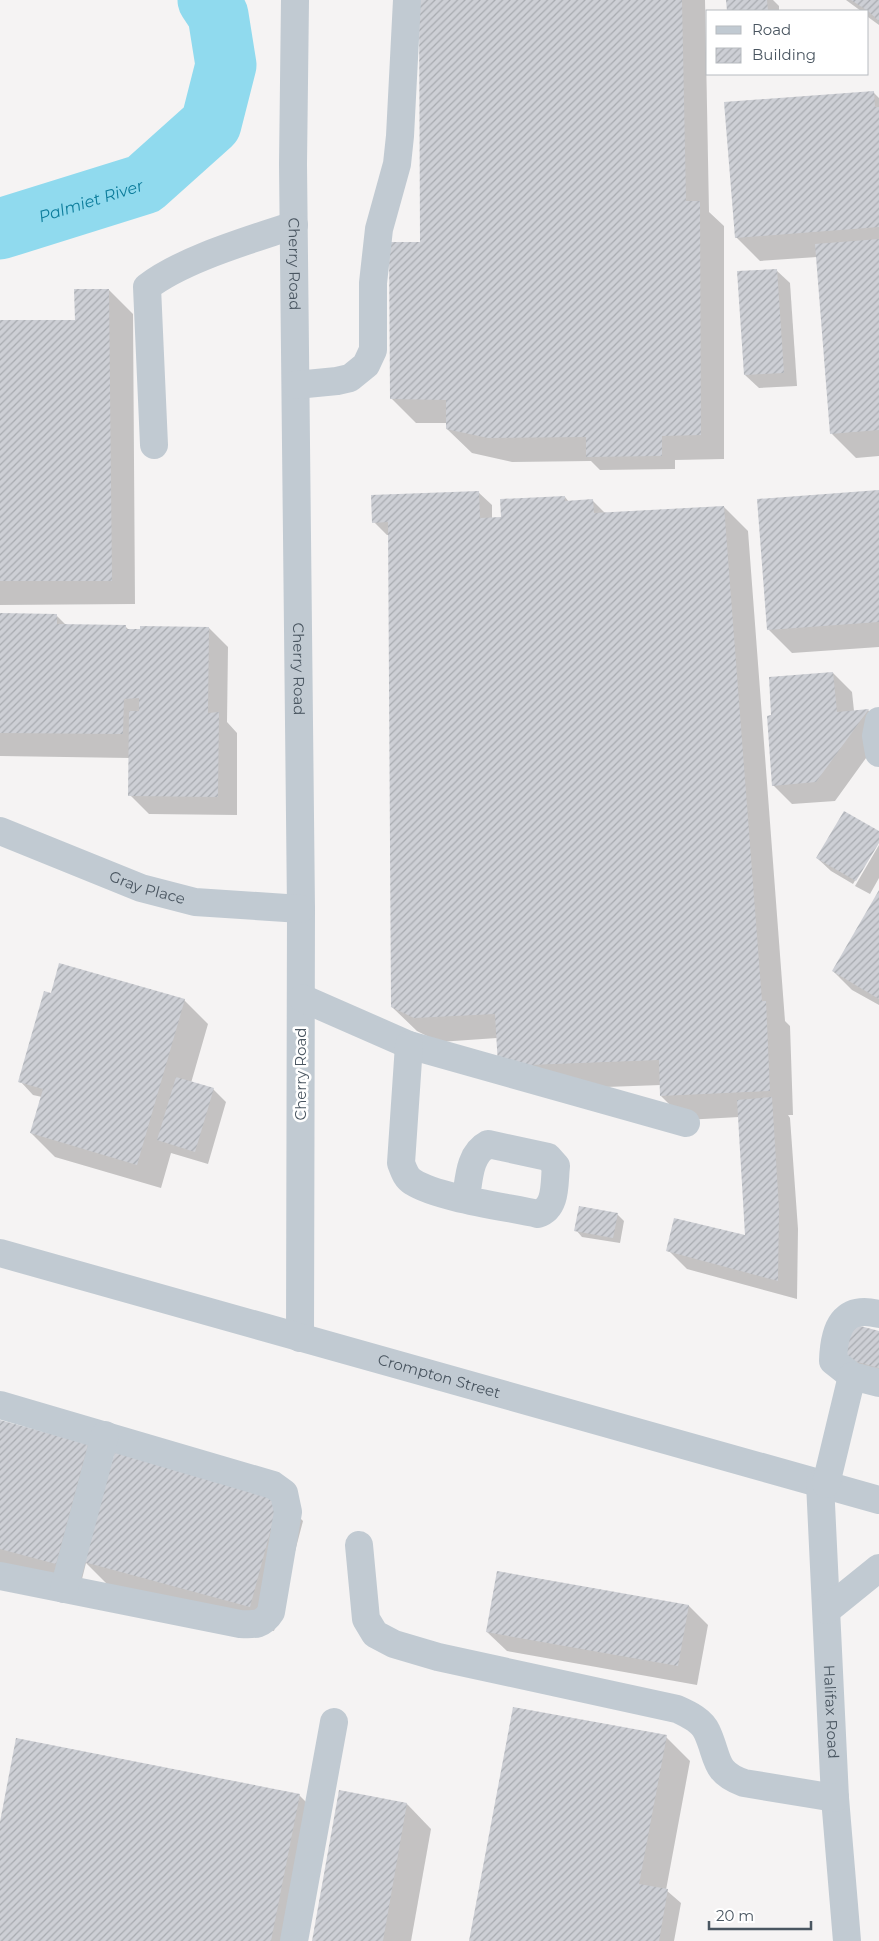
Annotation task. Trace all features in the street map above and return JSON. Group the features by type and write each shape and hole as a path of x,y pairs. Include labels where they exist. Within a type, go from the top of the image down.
{"street":[{"name":"Cherry Road","path":"295,0 294,225 302,998 300,1338"},
{"path":"296,385 350,378 366,365 373,350 373,283 379,229 397,164 407,0"},
{"path":"154,445 147,286 162,275 236,245 294,225"},
{"path":"879,721 876,736 879,753"},
{"name":"Gray Place","path":"0,832 142,888 196,902 301,908"},
{"path":"302,998 410,1045 686,1123"},
{"path":"410,1045 401,1163 404,1174 413,1182 444,1194 466,1198"},
{"name":"Crompton Street","path":"0,1253 879,1500"},
{"path":"879,1314 860,1310 850,1313 842,1324 834,1344 833,1361 852,1376 879,1383"},
{"name":"Halifax Road","path":"847,1941 835,1798 823,1484 852,1376"},
{"path":"0,1405 273,1485 284,1493 288,1512 271,1612 266,1620 257,1625 240,1624 0,1576"},
{"path":"64,1589 105,1435"},
{"path":"358,1545 366,1619 376,1634 394,1644 438,1657 677,1709 689,1714 707,1731 718,1764 730,1778 744,1783 835,1798"},
{"path":"827,1610 879,1568"},
{"path":"294,1941 334,1722"}],"building":[{"path":"419,0 682,0 686,201 700,201 701,435 662,436 662,456 586,457 586,437 488,438 446,429 446,400 390,399 389,242 420,242"},
{"path":"726,0 767,0 768,10 727,10"},
{"path":"851,0 879,0 879,21 869,10"},
{"path":"874,91 875,107 879,107 879,227 735,238 724,102"},
{"path":"879,239 879,430 830,434 815,244"},
{"path":"777,269 784,373 744,375 737,271"},
{"path":"74,289 109,289 112,581 0,581 0,320 75,320"},
{"path":"879,490 879,622 767,630 757,499"},
{"path":"479,491 480,518 501,517 500,499 565,496 565,501 593,499 594,513 724,506 762,1001 766,1001 770,1091 660,1096 659,1060 498,1066 495,1014 414,1018 391,1007 388,522 372,523 371,495"},
{"path":"0,613 57,614 57,624 126,625 126,629 140,629 140,626 209,627 208,713 219,712 218,797 128,796 129,711 139,711 139,698 124,699 123,734 0,733"},
{"path":"833,672 837,712 869,709 816,782 772,786 767,716 771,715 769,677"},
{"path":"844,811 879,831 879,843 856,881 816,858"},
{"path":"879,890 879,999 832,971"},
{"path":"59,963 185,999 137,1165 30,1133 43,1089 18,1082 44,991 51,993"},
{"path":"176,1077 214,1088 195,1152 157,1140"},
{"path":"772,1097 779,1209 778,1281 666,1251 674,1218 745,1235 737,1100"},
{"path":"579,1206 618,1213 613,1238 574,1231"},
{"path":"853,1324 879,1331 879,1368 844,1358"},
{"path":"0,1420 88,1444 56,1564 0,1549"},
{"path":"115,1451 280,1495 250,1607 84,1562"},
{"path":"497,1571 689,1605 678,1666 486,1632"},
{"path":"513,1707 667,1735 639,1884 668,1889 659,1941 469,1941"},
{"path":"16,1738 300,1794 271,1941 0,1941 0,1822"},
{"path":"339,1790 407,1803 383,1941 312,1941"}],"waterway":[{"name":"Palmiet River","path":"0,229 144,184 211,124 226,65 218,15 208,0"}]}
